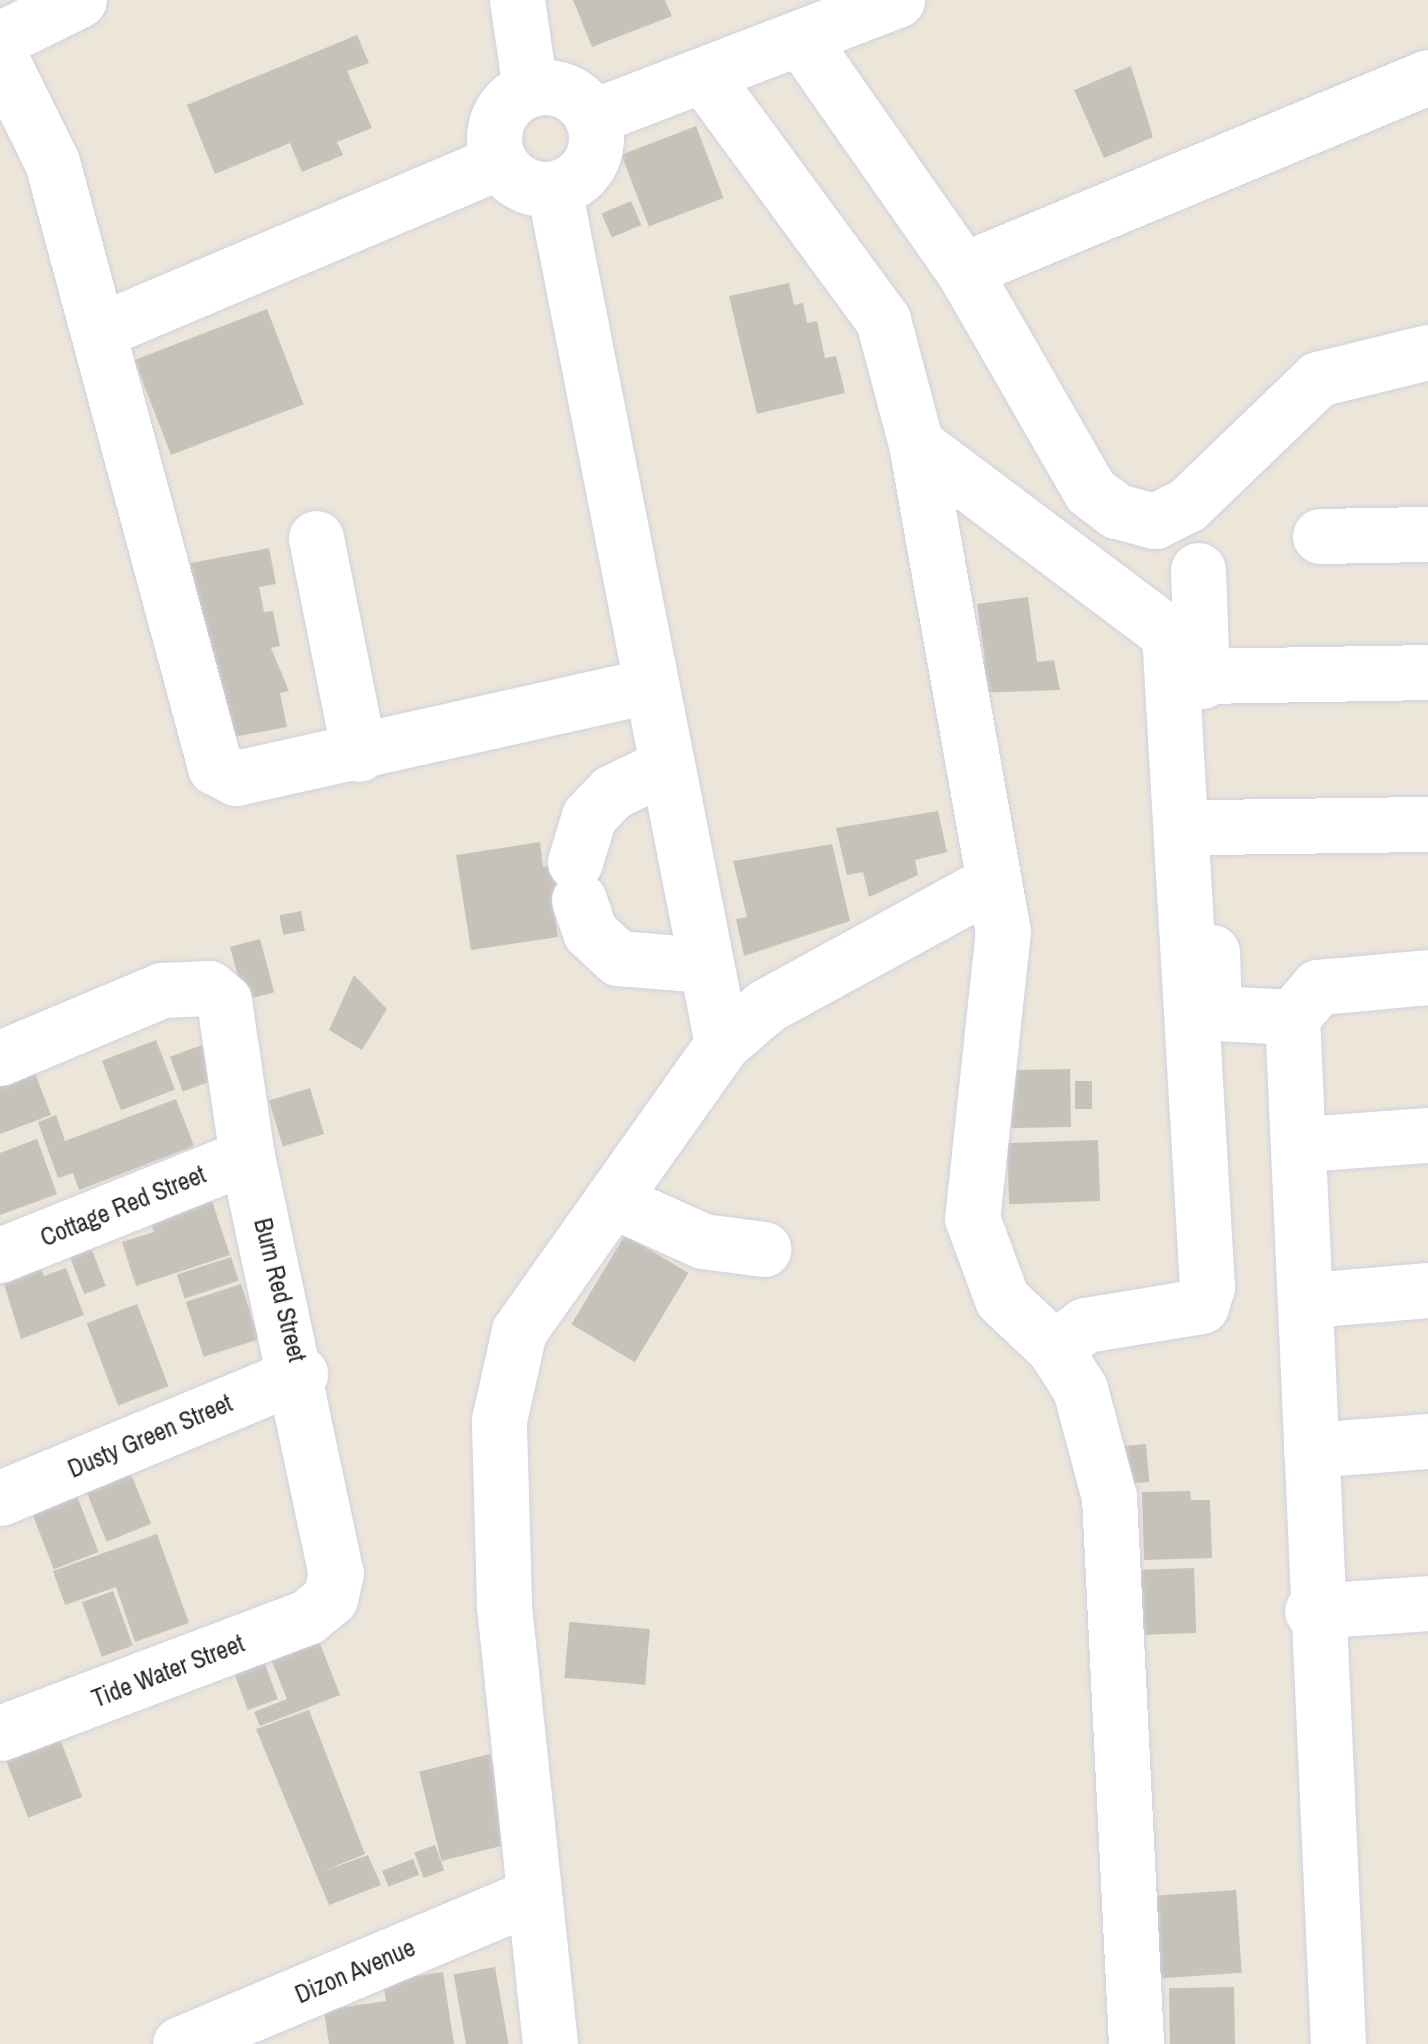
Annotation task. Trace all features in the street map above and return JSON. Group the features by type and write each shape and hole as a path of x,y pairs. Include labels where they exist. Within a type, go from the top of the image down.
{"street":[{"path":"0,39 79,0"},
{"path":"517,0 530,88"},
{"path":"592,117 706,79 897,0"},
{"path":"801,38 963,270 1090,492 1155,521 1220,482 1318,379 1428,352"},
{"path":"0,56 52,162 101,330 202,747 236,778 359,754 652,685"},
{"path":"963,270 1428,76"},
{"path":"706,79 883,320 916,444 1002,930 972,1218 1002,1299 1054,1348 1080,1389 1109,1497 1136,2044"},
{"path":"530,88 566,92 592,117 594,154 554,189 522,185 499,162 494,126 530,88"},
{"path":"101,330 499,162"},
{"path":"554,189 652,685 702,965 722,1044"},
{"path":"916,444 1169,634 1207,1288 1201,1306 1085,1325 1054,1348"},
{"path":"1320,536 1428,534"},
{"path":"316,538 359,754"},
{"path":"1198,570 1214,1013 1292,1017"},
{"path":"1202,676 1428,672"},
{"path":"666,766 612,792 589,816 577,881 590,932 618,958 702,965"},
{"path":"1209,827 1428,824"},
{"path":"550,2044 530,1898 504,1603 503,1378 556,1266 612,1200 722,1044 766,1006 991,883"},
{"path":"1338,2044 1312,1611 1304,1144 1292,1017 1318,987 1428,977"},
{"name":"Burn Red Street","path":"0,1058 162,990 209,988 232,1027 247,1156 300,1374 336,1573 330,1598"},
{"path":"1304,1144 1428,1134"},
{"name":"Cottage Red Street","path":"0,1255 247,1156"},
{"path":"612,1200 703,1240 764,1249"},
{"path":"1309,1300 1428,1290"},
{"name":"Dusty Green Street","path":"0,1498 300,1374"},
{"path":"1311,1450 1428,1441"},
{"name":"Tide Water Street","path":"0,1733 306,1617 330,1598"},
{"path":"1312,1611 1428,1603"},
{"name":"Dizon Avenue","path":"180,2044 530,1898"}],"building":[{"path":"573,0 665,0 672,16 592,47"},
{"path":"357,35 369,63 347,71 372,128 337,142 343,155 302,172 290,143 215,174 187,105"},
{"path":"1131,66 1153,137 1104,158 1074,90"},
{"path":"696,126 724,198 649,227 621,155"},
{"path":"631,201 641,225 612,237 602,214"},
{"path":"789,283 794,305 803,303 807,323 817,321 825,358 836,356 845,393 757,414 729,296"},
{"path":"267,309 304,404 171,455 134,360"},
{"path":"269,548 276,584 259,587 264,612 273,611 280,646 271,648 289,691 280,693 287,727 212,741 176,566"},
{"path":"1028,597 1037,662 1054,660 1060,690 972,693 968,662 985,660 977,604"},
{"path":"938,811 947,852 915,860 918,875 869,897 863,872 847,875 836,828"},
{"path":"540,842 543,867 578,862 553,904 558,937 471,950 456,855"},
{"path":"832,844 850,921 744,956 736,919 747,917 733,861"},
{"path":"301,911 305,931 283,935 279,915"},
{"path":"260,939 274,992 244,1000 230,947"},
{"path":"354,975 387,1009 362,1050 329,1030"},
{"path":"156,1040 175,1089 121,1110 102,1061"},
{"path":"202,1045 215,1080 183,1091 170,1057"},
{"path":"28,1055 51,1115 0,1134 0,1066"},
{"path":"1070,1069 1071,1127 1011,1128 1010,1070"},
{"path":"1075,1081 1092,1081 1092,1109 1075,1109"},
{"path":"310,1088 324,1134 283,1146 269,1101"},
{"path":"176,1099 194,1146 79,1190 73,1173 58,1178 38,1122 56,1115 65,1141"},
{"path":"37,1139 57,1194 0,1215 0,1153"},
{"path":"1098,1140 1100,1201 1009,1204 1007,1143"},
{"path":"207,1186 230,1255 136,1286 122,1242 154,1232 145,1207"},
{"path":"625,1235 688,1273 635,1362 571,1324"},
{"path":"90,1245 106,1286 84,1294 69,1253"},
{"path":"231,1257 239,1281 185,1298 177,1275"},
{"path":"37,1258 44,1276 66,1268 84,1315 21,1339 0,1271"},
{"path":"241,1284 259,1339 204,1357 186,1302"},
{"path":"137,1304 169,1386 118,1406 87,1323"},
{"path":"1146,1444 1149,1482 1120,1484 1117,1447"},
{"path":"129,1469 151,1524 107,1542 84,1487"},
{"path":"72,1483 99,1552 54,1569 27,1500"},
{"path":"1190,1491 1191,1500 1210,1500 1212,1558 1144,1560 1142,1492"},
{"path":"157,1534 189,1623 135,1642 116,1587 65,1605 53,1571"},
{"path":"1194,1568 1196,1633 1129,1635 1127,1570"},
{"path":"113,1591 133,1646 102,1657 82,1602"},
{"path":"569,1622 650,1629 645,1685 564,1678"},
{"path":"317,1636 340,1695 260,1726 254,1712 287,1699 269,1654"},
{"path":"261,1653 278,1699 248,1710 231,1664"},
{"path":"309,1710 365,1854 321,1872 368,1855 381,1885 329,1905 256,1729"},
{"path":"55,1726 82,1797 28,1818 1,1747"},
{"path":"490,1754 512,1843 441,1861 419,1772"},
{"path":"435,1845 444,1870 424,1878 414,1853"},
{"path":"413,1859 419,1875 388,1887 382,1871"},
{"path":"1236,1890 1242,1973 1159,1979 1153,1896"},
{"path":"495,1967 509,2044 466,2044 454,1974"},
{"path":"443,1972 454,2044 329,2044 324,2010 386,2001 383,1981"},
{"path":"1234,1987 1235,2044 1170,2044 1169,1988"}]}
